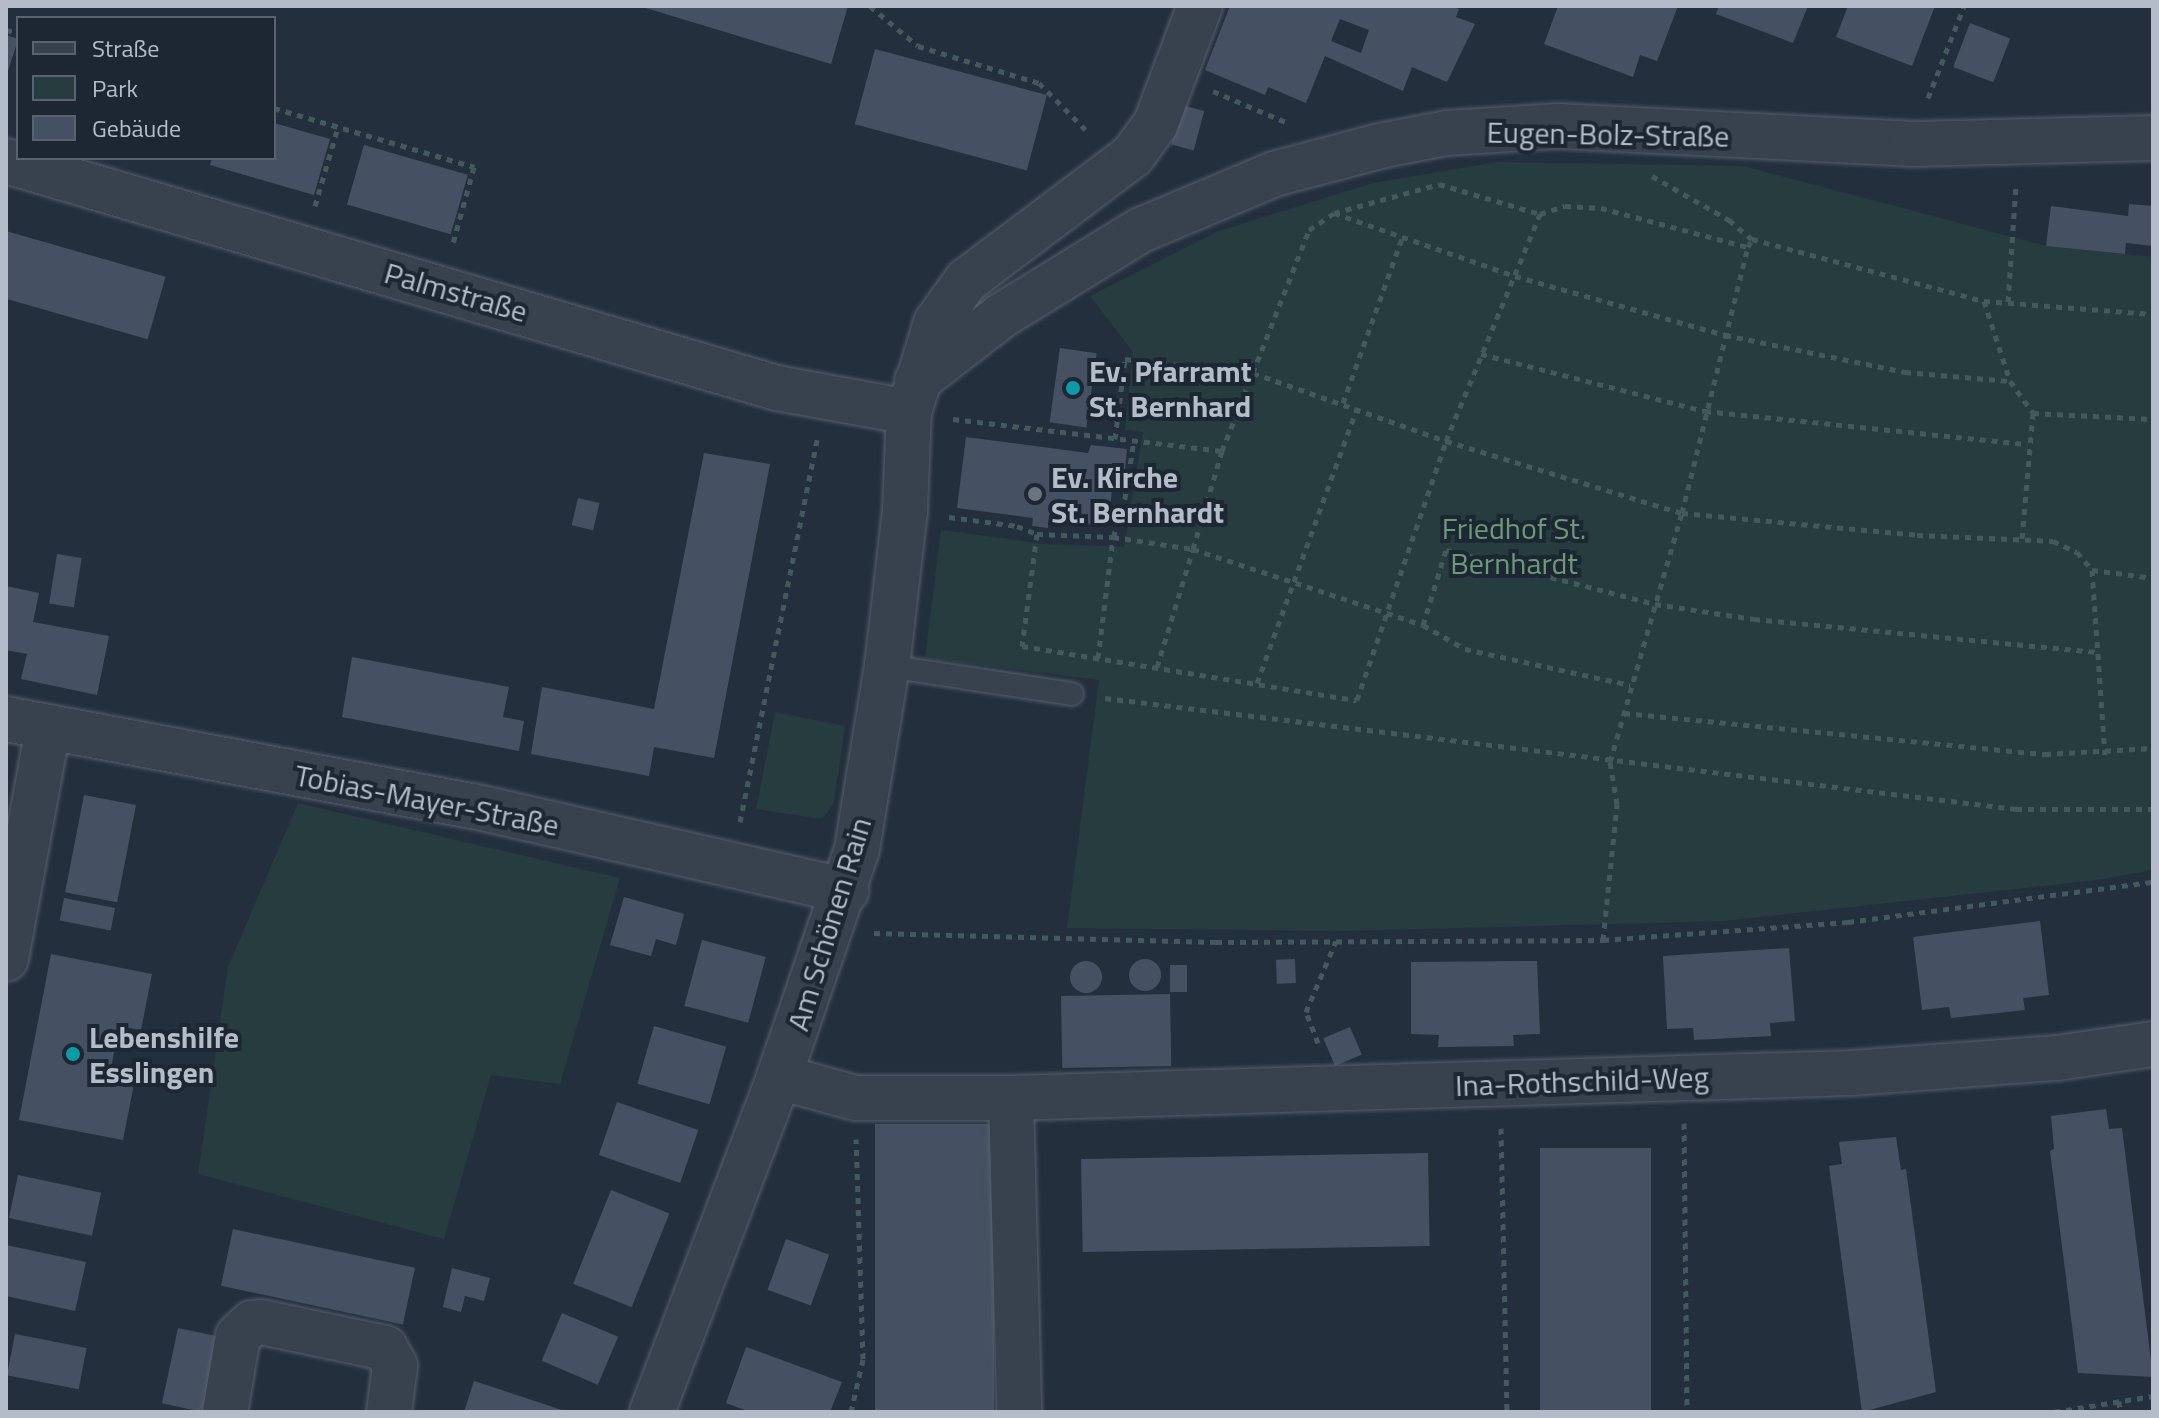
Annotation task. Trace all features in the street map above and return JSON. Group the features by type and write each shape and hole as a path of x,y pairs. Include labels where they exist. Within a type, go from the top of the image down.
{"street":[{"name":"Am Schönen Rain","path":"652,1412 840,909 870,784 887,666 905,510 913,396 936,323 953,293 1122,166 1156,123 1200,6"},
{"name":"Eugen-Bolz-Straße","path":"913,396 1001,316 1113,245 1200,202 1311,162 1447,133 1558,126 1910,144 2153,138"},
{"name":"Palmstraße","path":"6,161 823,399 913,396"},
{"name":"Tobias-Mayer-Straße","path":"27,723 473,806 732,866 840,909"},
{"path":"6,959 27,723"},
{"name":"Ina-Rothschild-Weg","path":"779,1077 856,1098 1011,1098 1684,1078 1970,1066 2153,1044"},
{"path":"1011,1098 1019,1412"},
{"path":"225,1412 238,1336 252,1323 261,1322 385,1348 395,1366 389,1412"}],"lane":[{"path":"887,666 1072,694"}],"path":[{"path":"870,6 918,46 1048,89 1122,166"},
{"path":"1910,144 1964,6"},
{"path":"1175,75 1289,124 1311,162"},
{"path":"276,109 474,167 442,287"},
{"path":"302,248 338,127"},
{"path":"1651,131 1651,175 1729,220 1752,239 1984,301 2153,314"},
{"path":"2008,302 2019,143"},
{"path":"1157,667 1222,451 1301,241 1319,220 1334,213 1450,184 1540,214 1565,206 1601,208 1748,247"},
{"path":"1334,213 1515,276 1725,335 1905,372 2010,381"},
{"path":"1037,534 1022,646 1357,700 1446,441 1540,214"},
{"path":"1343,403 1403,235"},
{"path":"1603,940 1617,804 1610,762 1682,513 1705,411 1752,239"},
{"path":"1984,301 2010,381 2033,413 2027,444 2022,539"},
{"path":"1481,354 1705,411 2027,444"},
{"path":"1115,439 1125,359 1253,373 1446,441 1682,513 2066,544 2092,570 2153,578"},
{"path":"913,396 1115,439 1222,451"},
{"path":"732,866 823,399"},
{"path":"1257,683 1357,408"},
{"path":"2033,413 2153,419"},
{"path":"1098,658 1113,537 1123,511 1134,440"},
{"path":"905,510 1017,526 1037,534 1113,537 1193,549 1423,625 1465,649 1630,685"},
{"path":"1423,625 1446,550 1655,604 1754,619 2097,652"},
{"path":"2092,570 2105,755"},
{"path":"1072,694 1610,762 2016,809 2153,809"},
{"path":"1624,713 2045,754 2105,755 2153,748"},
{"path":"840,909 1062,939 1603,940 1848,922 2153,882"},
{"path":"1330,1088 1325,1057 1306,1012 1336,941"},
{"path":"1684,1078 1687,1412"},
{"path":"1500,1083 1507,1412"},
{"path":"851,1412 863,1359 856,1098"},
{"path":"2054,1412 2153,1396"},
{"path":"2119,1401 2120,1412"}],"green space":[{"name":"Friedhof St. Bernhardt","path":"1497,162 1743,166 2046,246 2153,257 2153,870 2097,880 1724,921 1341,931 1067,928 1099,680 925,658 941,530 1045,544 1124,547 1143,432 1125,430 1133,352 1090,296 1219,231 1373,183"},
{"path":"775,712 845,726 834,803 822,819 756,809"},
{"path":"298,803 620,878 560,1084 491,1075 444,1239 198,1174 228,967"}],"building":[{"path":"639,6 848,6 831,64"},
{"path":"1230,6 1452,6 1459,9 1456,17 1475,24 1447,82 1412,67 1403,91 1325,56 1306,103 1268,87 1265,95 1205,70","holes":["1340,19 1369,30 1361,53 1331,41"]},
{"path":"1558,6 1678,6 1657,61 1640,55 1633,77 1544,44"},
{"path":"1719,6 1808,6 1793,43 1716,14"},
{"path":"1848,6 1935,6 1912,66 1836,37"},
{"path":"1970,23 2010,38 1993,82 1953,67"},
{"path":"6,35 16,38 16,46 6,77"},
{"path":"875,49 1047,95 1027,170 855,124"},
{"path":"1182,105 1204,111 1194,151 1171,145"},
{"path":"276,124 330,139 314,195 210,165 211,160 276,160"},
{"path":"364,145 468,175 451,234 347,205"},
{"path":"2129,204 2153,206 2153,246 2126,243 2125,254 2046,246 2051,206 2128,216"},
{"path":"6,231 166,277 148,339 6,299"},
{"name":"Ev. Pfarramt St. Bernhard","path":"1060,348 1097,353 1086,427 1050,422"},
{"name":"Ev. Kirche St. Bernhardt","path":"966,437 1088,453 1091,445 1127,449 1124,480 1113,479 1110,509 1101,507 1099,525 1049,519 1048,528 1032,526 1033,518 957,508"},
{"path":"704,453 770,464 714,758 654,747 649,776 531,754 542,687 654,709"},
{"path":"578,498 599,503 593,530 572,525"},
{"path":"57,554 82,558 74,607 49,603"},
{"path":"6,586 39,593 33,622 109,636 97,695 21,679 27,654 6,650"},
{"path":"352,657 509,687 503,717 524,721 519,751 342,717"},
{"path":"84,795 136,805 117,902 65,892"},
{"path":"624,897 684,914 676,945 656,939 651,956 610,945"},
{"path":"64,898 115,908 111,930 60,921"},
{"path":"2040,921 2049,995 2023,998 2025,1010 1951,1018 1949,1007 1922,1010 1913,937"},
{"path":"702,940 766,957 748,1023 684,1006"},
{"path":"1789,948 1795,1021 1770,1023 1771,1036 1694,1040 1693,1028 1667,1029 1663,956"},
{"name":"Lebenshilfe Esslingen","path":"51,954 152,974 141,1030 119,1026 109,1079 134,1084 123,1140 19,1120"},
{"path":"1145,959 1156,964 1161,975 1156,986 1145,991 1134,986 1129,975 1134,964"},
{"path":"1295,959 1296,983 1277,984 1276,960"},
{"path":"1086,961 1097,966 1102,977 1097,988 1086,993 1075,988 1070,977 1075,966"},
{"path":"1537,961 1540,1034 1513,1035 1514,1046 1438,1047 1439,1035 1411,1034 1411,962"},
{"path":"1170,965 1187,965 1187,992 1170,992"},
{"path":"1170,994 1171,1066 1062,1068 1061,996"},
{"path":"654,1026 726,1047 710,1104 637,1084"},
{"path":"1350,1027 1362,1055 1335,1066 1323,1038"},
{"path":"617,1102 698,1130 680,1183 599,1155"},
{"path":"2106,1109 2109,1129 2122,1128 2153,1377 2078,1373 2050,1151 2054,1149 2051,1116"},
{"path":"875,1124 994,1124 994,1412 875,1412"},
{"path":"1896,1137 1901,1170 1906,1169 1936,1392 1862,1412 1829,1166 1842,1164 1839,1142"},
{"path":"1540,1148 1651,1148 1651,1412 1540,1412"},
{"path":"1428,1153 1430,1246 1083,1252 1081,1159"},
{"path":"18,1175 101,1193 92,1236 9,1218"},
{"path":"611,1190 669,1214 632,1307 573,1284"},
{"path":"233,1229 415,1268 403,1324 221,1286"},
{"path":"786,1239 829,1255 811,1305 768,1290"},
{"path":"6,1245 86,1262 75,1311 6,1296"},
{"path":"452,1268 490,1278 484,1301 465,1296 461,1312 443,1307"},
{"path":"562,1313 618,1337 598,1385 542,1361"},
{"path":"178,1328 229,1339 213,1412 162,1403"},
{"path":"15,1334 87,1348 79,1389 7,1375"},
{"path":"746,1347 842,1382 830,1412 750,1412 726,1403"},
{"path":"474,1381 565,1411 565,1412 464,1412"}],"place":[{"name":"Ev. Pfarramt St. Bernhard","path":"1073,388"},
{"name":"Ev. Kirche St. Bernhardt","path":"1035,494"},
{"name":"Lebenshilfe Esslingen","path":"73,1054"}]}
